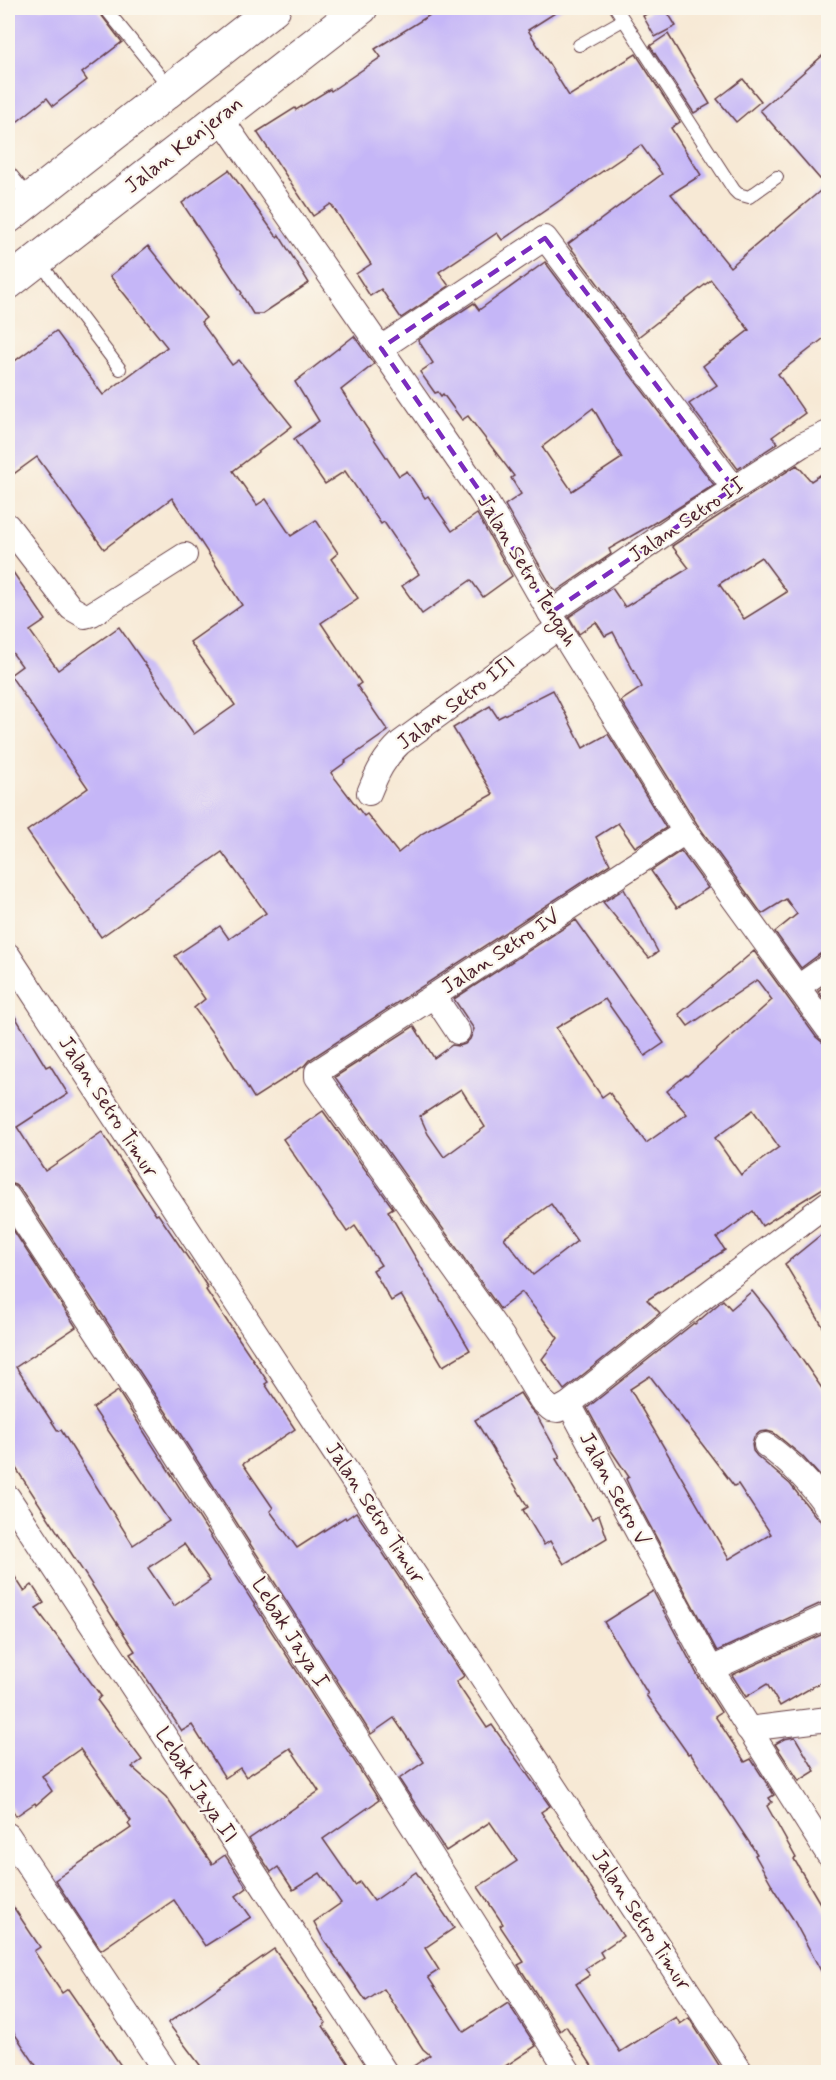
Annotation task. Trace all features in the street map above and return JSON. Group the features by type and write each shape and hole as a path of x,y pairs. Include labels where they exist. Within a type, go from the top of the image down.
{"main road":[{"path":"19,208 274,8"},
{"name":"Jalan Kenjeran","path":"8,283 361,8"}],"street":[{"name":"Jalan Setro Tengah","path":"220,117 483,496 554,620 685,832 828,1029"},
{"path":"381,348 545,238 734,488"},
{"name":"Jalan Setro II","path":"554,620 734,488 802,445 828,433"},
{"path":"8,526 71,608 85,616 92,614 185,555"},
{"name":"Jalan Setro III","path":"369,793 387,755 554,620"},
{"name":"Jalan Setro IV","path":"568,1404 558,1410 546,1405 502,1336 317,1077 317,1072 685,832"},
{"name":"Jalan Setro Timur","path":"8,955 741,2073"},
{"path":"798,987 828,966"},
{"path":"434,996 458,1032"},
{"name":"Lebak Jaya I","path":"8,1197 162,1432 569,2073"},
{"path":"568,1404 698,1300 742,1270 828,1203"},
{"name":"Jalan Setro V","path":"568,1404 711,1669 828,1854"},
{"path":"766,1445 814,1487 828,1509"},
{"name":"Lebak Jaya II","path":"8,1497 384,2073"},
{"path":"711,1669 828,1616"},
{"path":"748,1729 828,1719"},
{"path":"8,1835 166,2073"}],"lane":[{"path":"105,8 171,89"},
{"path":"616,8 734,190 738,194 749,197 777,177"},
{"path":"579,45 623,20"},
{"path":"8,171 19,208"},
{"path":"38,259 120,369"}],"highlighted area":[{"path":"545,238 734,488 550,613 483,496 381,348"}],"building":[{"path":"8,8 96,8 122,42 82,73 87,80 53,106 47,98 8,129"},
{"path":"441,8 563,8 528,30 569,96 636,54 680,122 671,128 701,175 671,194 730,267 826,186 760,110 828,51 828,335 778,374 805,413 772,437 778,443 738,469 689,404 717,385 703,366 749,330 711,280 638,337 568,244 662,174 641,145 502,240 497,233 439,272 449,286 401,318 381,289 370,296 356,274 371,264 331,204 313,216 257,132 295,108 296,110 330,89 331,91 381,57 375,49"},
{"path":"656,8 665,8 676,26 655,37 643,16"},
{"path":"668,34 710,104 694,113 650,46"},
{"path":"743,79 761,101 736,122 717,99"},
{"path":"229,170 277,237 279,235 309,283 262,314 253,314 242,293 182,203"},
{"path":"148,246 206,318 201,322 232,365 239,360 292,426 233,471 257,505 266,499 291,536 316,520 338,553 331,559 358,598 321,623 361,683 357,686 388,731 331,773 364,816 367,814 398,853 423,833 493,794 453,728 490,706 498,718 553,690 583,748 608,734 666,828 635,847 618,823 596,837 610,864 254,1098 222,1046 194,1008 205,999 175,956 220,926 229,939 266,913 222,852 101,937 27,831 88,788 10,675 22,666 8,647 8,565 46,620 30,631 58,670 119,627 194,734 235,705 190,642 242,605 172,498 104,549 37,457 8,478 8,366 56,331 103,395 167,347 110,276"},
{"path":"545,262 714,485 609,549 611,554 555,592 505,505 521,494 511,478 514,476 468,416 462,420 443,394 441,396 438,392 435,393 420,372 433,363 418,340 474,303 479,310","holes":["593,408 622,458 572,491 542,447"]},
{"path":"354,336 374,364 341,390 399,476 407,471 425,498 428,496 452,531 477,514 512,576 483,597 471,580 422,614 402,586 419,574 384,522 381,524 345,471 325,484 294,439 319,421 295,382"},
{"path":"797,465 811,481 828,470 828,952 820,954 801,968 775,932 797,914 786,899 762,914 697,824 621,701 642,687 613,632 605,636 596,622 579,634 569,617 612,588 625,607 689,568 672,546","holes":["761,557 787,592 744,619 719,584"]},
{"path":"681,851 708,888 677,908 651,871"},
{"path":"624,889 658,952 649,958 603,902"},
{"path":"576,920 664,1043 645,1056 605,999 556,1028 602,1097 609,1092 646,1143 687,1114 667,1091 772,1000 757,980 688,1026 679,1014 754,951 816,1037 828,1043 828,1185 762,1226 753,1211 717,1238 725,1250 647,1300 660,1313 564,1390 542,1359 558,1338 522,1292 500,1309 335,1077 414,1026 434,1058 452,1045 465,1044 474,1029 454,999","holes":["461,1089 485,1127 444,1157 428,1134 420,1116","753,1110 779,1147 741,1175 715,1138","551,1204 577,1241 533,1275 504,1238"]},
{"path":"828,983 828,1005 818,991"},
{"path":"8,1005 46,1067 50,1065 68,1094 17,1127 45,1171 102,1132 156,1215 158,1214 199,1274 208,1288 206,1290 268,1382 265,1384 295,1429 243,1464 273,1508 270,1511 297,1548 356,1512 464,1676 456,1682 487,1728 492,1725 550,1806 541,1812 623,1936 600,1952 603,1957 585,1969 590,1975 576,1984 620,2052 676,2017 680,2024 689,2018 724,2073 588,2073 594,2069 566,2026 560,2031 518,1965 524,1962 500,1926 503,1924 478,1887 517,1861 490,1822 446,1851 399,1779 424,1762 394,1718 371,1734 174,1424 20,1189 8,1183"},
{"path":"323,1111 393,1208 388,1211 470,1350 443,1366 401,1295 391,1301 373,1270 381,1265 355,1226 347,1232 283,1139"},
{"path":"8,1222 76,1327 16,1367 58,1431 61,1430 133,1545 169,1521 93,1408 118,1391 379,1800 323,1839 355,1885 360,1882 374,1901 416,1872 454,1928 425,1948 439,1970 428,1977 464,2032 508,2003 536,2046 495,2073 403,2073 430,2055 423,2049 384,1989 366,2001 314,1922 341,1903 320,1873 293,1890 278,1867 271,1872 249,1839 319,1791 290,1748 246,1777 240,1768 225,1778 192,1725 182,1731 130,1654 135,1651 8,1456","holes":["184,1544 210,1581 174,1606 148,1568"]},
{"path":"828,1229 828,1335 785,1264"},
{"path":"752,1291 828,1397 828,1485 802,1456 774,1433 760,1432 754,1437 752,1444 757,1456 790,1484 817,1518 828,1523 828,1600 717,1651 633,1494 626,1479 629,1477 608,1446 587,1408 723,1300 731,1309","holes":["650,1376 734,1486 738,1484 771,1534 729,1559 630,1389"]},
{"path":"520,1393 537,1416 560,1457 556,1459 592,1519 599,1515 607,1538 564,1564 550,1541 544,1545 523,1510 528,1507 475,1420"},
{"path":"8,1566 24,1591 32,1585 44,1603 36,1608 101,1696 97,1700 142,1760 132,1767 166,1797 212,1864 225,1855 247,1888 236,1896 251,1917 205,1946 174,1900 101,1950 55,1880 131,1828 128,1824 131,1821 80,1749 42,1776 52,1791 36,1805 35,1803 16,1816 8,1803"},
{"path":"653,1591 698,1676 721,1712 715,1716 745,1762 751,1759 774,1795 769,1798 772,1802 767,1806 796,1858 794,1859 828,1917 828,1984 793,1919 771,1885 755,1855 757,1854 690,1753 688,1754 646,1695 648,1694 604,1622"},
{"path":"823,1634 828,1643 828,1678 780,1706 767,1684 746,1697 732,1675"},
{"path":"795,1737 815,1771 799,1781 775,1744"},
{"path":"8,1899 40,1947 34,1951 62,1993 68,1989 126,2073 41,2073 8,2024"},
{"path":"274,1949 326,2023 323,2026 355,2073 206,2073 168,2023"}]}
